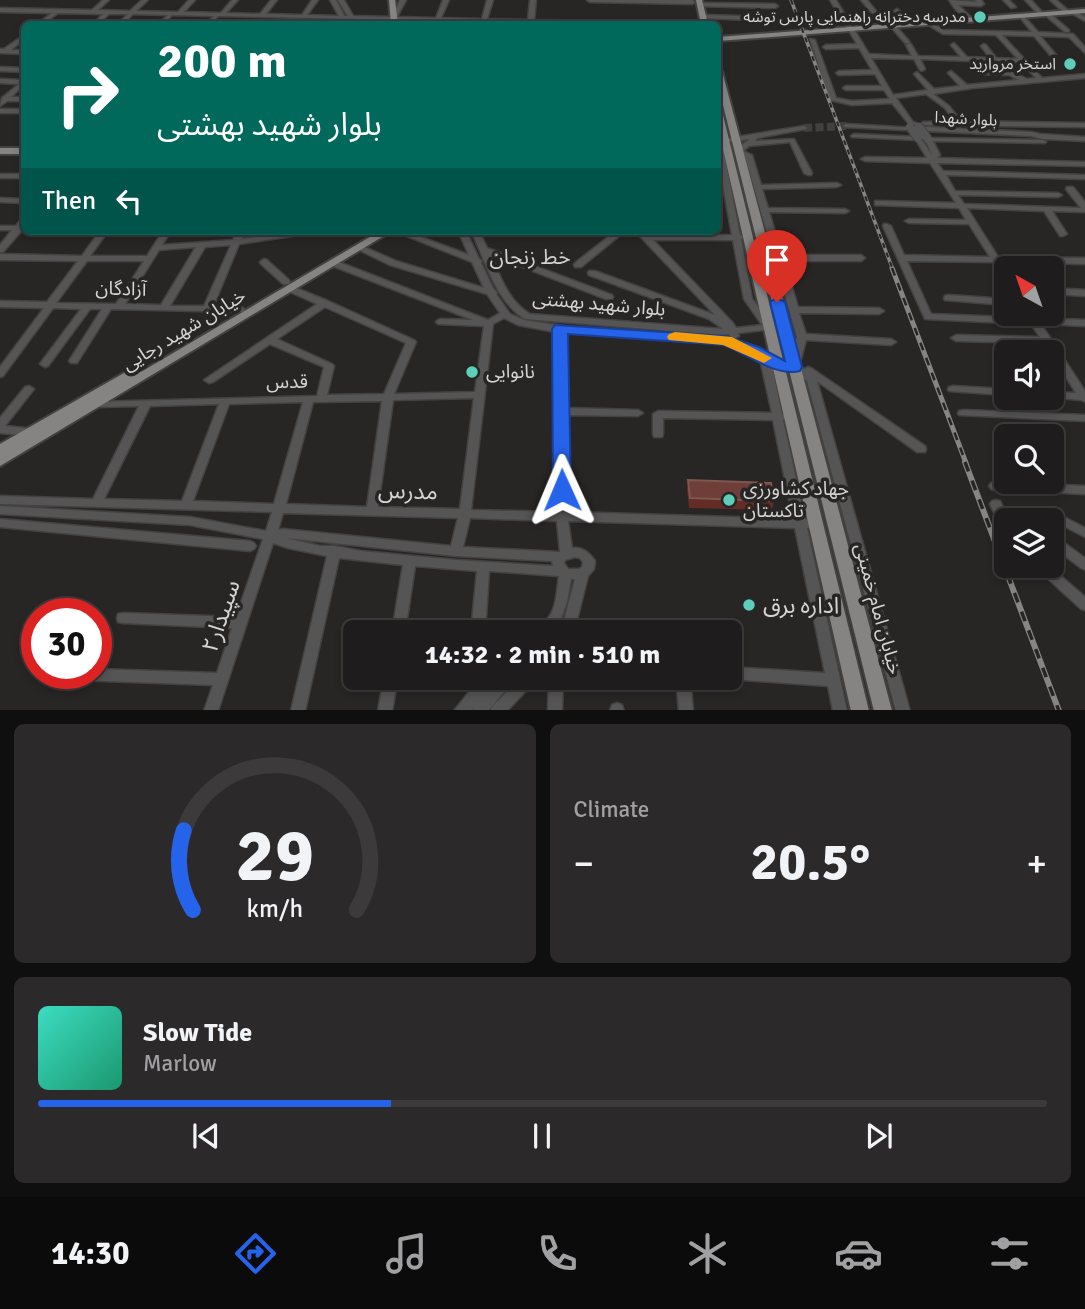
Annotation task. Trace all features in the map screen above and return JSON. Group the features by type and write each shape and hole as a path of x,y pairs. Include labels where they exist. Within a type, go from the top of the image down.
{"main road":[{"path":"385,0 392,21"},
{"path":"392,0 392,21"},
{"path":"696,2 704,21"},
{"path":"696,2 698,21"},
{"path":"721,39 1085,11"},
{"name":"خیابان امام خمینی","path":"721,88 883,710"},
{"name":"خیابان امام خمینی","path":"721,119 736,141 736,211 769,327 778,366 784,417 805,481 808,524 860,710"},
{"path":"0,151 21,151"},
{"name":"خیابان شهید رجایی","path":"0,461 97,404 367,235"},
{"name":"خیابان شهید رجایی","path":"289,285 380,235"},
{"name":"خیابان شهید رجایی","path":"0,450 244,312"},
{"path":"769,327 784,327"},
{"path":"778,366 794,367"},
{"path":"808,524 835,524"}],"street":[{"path":"0,9 6,0"},
{"path":"93,12 106,0"},
{"path":"123,21 145,0"},
{"path":"179,14 192,0"},
{"path":"212,21 235,0"},
{"path":"257,21 274,0"},
{"path":"300,21 315,0"},
{"path":"333,0 346,20"},
{"path":"341,0 346,20"},
{"path":"392,21 403,0"},
{"path":"438,19 446,0"},
{"path":"483,21 490,0"},
{"path":"528,21 533,0"},
{"path":"590,0 775,6"},
{"path":"833,0 893,99 913,126 928,139 936,155 932,161"},
{"path":"864,0 874,12"},
{"path":"953,1 981,4 978,0"},
{"path":"1006,0 1013,7"},
{"path":"1028,0 1069,33 1085,53 1075,56"},
{"path":"1053,0 1085,19"},
{"path":"953,1 971,20"},
{"path":"43,21 55,5"},
{"path":"0,9 25,12"},
{"path":"0,9 170,16 468,21"},
{"path":"897,10 912,24"},
{"path":"51,12 219,16"},
{"path":"98,21 106,14"},
{"path":"164,21 170,16"},
{"path":"1022,16 1053,55"},
{"path":"303,17 323,21"},
{"path":"704,21 776,19"},
{"path":"929,23 947,32 1069,33 1084,36"},
{"path":"892,26 908,43 930,92 947,107 958,122"},
{"path":"947,32 965,59"},
{"path":"998,34 1041,80"},
{"path":"3,51 21,39"},
{"path":"812,40 833,100 852,103 965,87 1085,76"},
{"path":"826,47 860,46"},
{"path":"984,46 994,60"},
{"path":"3,51 21,52"},
{"path":"866,55 1024,61"},
{"path":"948,58 953,72 965,87"},
{"path":"9,69 17,64"},
{"path":"0,69 21,70"},
{"path":"839,73 876,72"},
{"path":"981,73 1010,73 1026,81"},
{"path":"0,81 21,82"},
{"path":"2,100 21,84"},
{"path":"846,88 886,88"},
{"path":"2,100 21,99"},
{"path":"0,111 21,111"},
{"path":"850,129 958,122 1085,125"},
{"path":"1043,124 1049,138"},
{"path":"913,126 939,173 994,256"},
{"path":"913,126 1031,134 1049,138"},
{"path":"850,129 918,138"},
{"name":"بلوار شهدا","path":"850,129 1085,140"},
{"path":"736,141 806,130"},
{"path":"928,139 1037,142 1049,138"},
{"path":"736,141 792,140 808,173"},
{"path":"736,141 748,155 802,337 794,367"},
{"path":"865,159 1085,164"},
{"path":"939,173 1085,177"},
{"path":"0,176 21,176"},
{"path":"758,187 837,185"},
{"path":"1070,189 1085,209"},
{"path":"952,193 1058,195"},
{"path":"0,200 21,201"},
{"path":"878,203 1085,209"},
{"path":"1047,209 1063,234"},
{"path":"765,210 845,211"},
{"path":"721,211 736,211"},
{"path":"909,221 971,222"},
{"path":"0,228 21,226"},
{"path":"887,226 904,258 928,317 994,317"},
{"path":"0,250 21,227"},
{"path":"0,374 101,235"},
{"path":"74,361 165,235"},
{"path":"207,309 239,235"},
{"path":"157,248 284,235"},
{"path":"409,235 478,261"},
{"path":"464,235 477,235"},
{"name":"بلوار شهید بهشتی","path":"464,235 505,314 525,325 560,329 729,336 769,327"},
{"name":"بلوار شهید بهشتی","path":"477,235 508,299 516,310 528,317 729,336 778,366"},
{"path":"578,265 616,235"},
{"path":"644,235 730,325 729,336"},
{"path":"676,235 742,237"},
{"path":"164,308 202,244"},
{"path":"359,247 393,263 494,293"},
{"path":"485,250 608,297"},
{"path":"0,257 149,259"},
{"path":"779,258 861,258"},
{"path":"904,258 994,259"},
{"path":"1064,261 1085,261"},
{"path":"264,262 289,285 411,342 388,397 372,511"},
{"path":"333,263 489,323"},
{"path":"592,273 712,317 729,336"},
{"path":"1064,292 1085,293"},
{"path":"948,298 994,301"},
{"path":"209,380 325,303"},
{"name":"آزادگان","path":"0,304 244,312"},
{"path":"45,364 88,306"},
{"path":"794,310 879,311"},
{"path":"441,322 489,323 505,314"},
{"path":"1064,321 1085,323"},
{"path":"456,551 465,514 489,323"},
{"path":"1037,326 1046,340"},
{"path":"553,620 556,618 563,572 558,563 563,555 560,329"},
{"path":"802,337 891,342"},
{"path":"956,338 1046,340"},
{"name":"سپیدار۲","path":"211,710 315,399 329,366 270,340"},
{"path":"765,358 784,417 791,481 808,524 840,710"},
{"path":"794,367 806,369 921,449"},
{"path":"794,367 812,380 903,710"},
{"path":"1064,367 1085,398"},
{"path":"1072,379 1085,379"},
{"path":"29,389 0,427 31,432"},
{"path":"953,389 994,391"},
{"name":"قدس","path":"97,404 479,395"},
{"path":"1064,396 1085,398"},
{"path":"179,539 190,521 192,506 225,401"},
{"path":"96,503 146,403"},
{"path":"561,411 638,413"},
{"path":"963,413 1085,418"},
{"path":"659,434 658,414 784,417"},
{"path":"791,481 805,481"},
{"path":"1064,487 1085,490"},
{"name":"مدرس","path":"0,500 18,506 190,521 270,536"},
{"name":"مدرس","path":"0,510 18,506 96,503 808,524"},
{"path":"996,504 998,508"},
{"path":"3,523 18,506"},
{"path":"1064,521 1085,533"},
{"path":"3,523 250,546"},
{"path":"270,536 283,533 456,551 584,555 589,561 588,569 582,574 570,620"},
{"path":"270,536 287,545 334,551 582,574"},
{"path":"1064,549 1085,565"},
{"path":"298,710 334,551"},
{"path":"400,620 410,560"},
{"path":"479,620 483,566"},
{"path":"1054,578 1085,605"},
{"path":"123,618 241,623"},
{"path":"742,674 834,680"},
{"path":"112,675 222,679"},
{"path":"385,710 389,690"},
{"path":"461,710 480,690"},
{"path":"479,710 498,690"},
{"path":"497,710 517,690"},
{"path":"555,710 556,690"},
{"path":"684,690 686,710"}],"building":[{"path":"688,480 771,483 774,501 690,498"}],"tunnel":[{"path":"804,128 846,126"}],"railway":[{"path":"791,0 893,270"},
{"path":"892,268 966,463"},
{"path":"965,462 1059,710"}],"slow traffic":[{"path":"675,337 735,343 764,358"}],"place":[{"name":"مدرسه دخترانه راهنمایی پارس توشه","path":"980,17"},
{"name":"استخر مروارید","path":"1070,64"},
{"name":"نانوایی","path":"472,372"},
{"name":"جهاد کشاورزی تاکستان","path":"729,500"},
{"name":"اداره برق","path":"749,605"}],"district":[{"name":"خط زنجان","path":"530,257"}],"route":[{"path":"562,490 560,329 726,341 753,351 778,366 794,367 777,302"}]}
